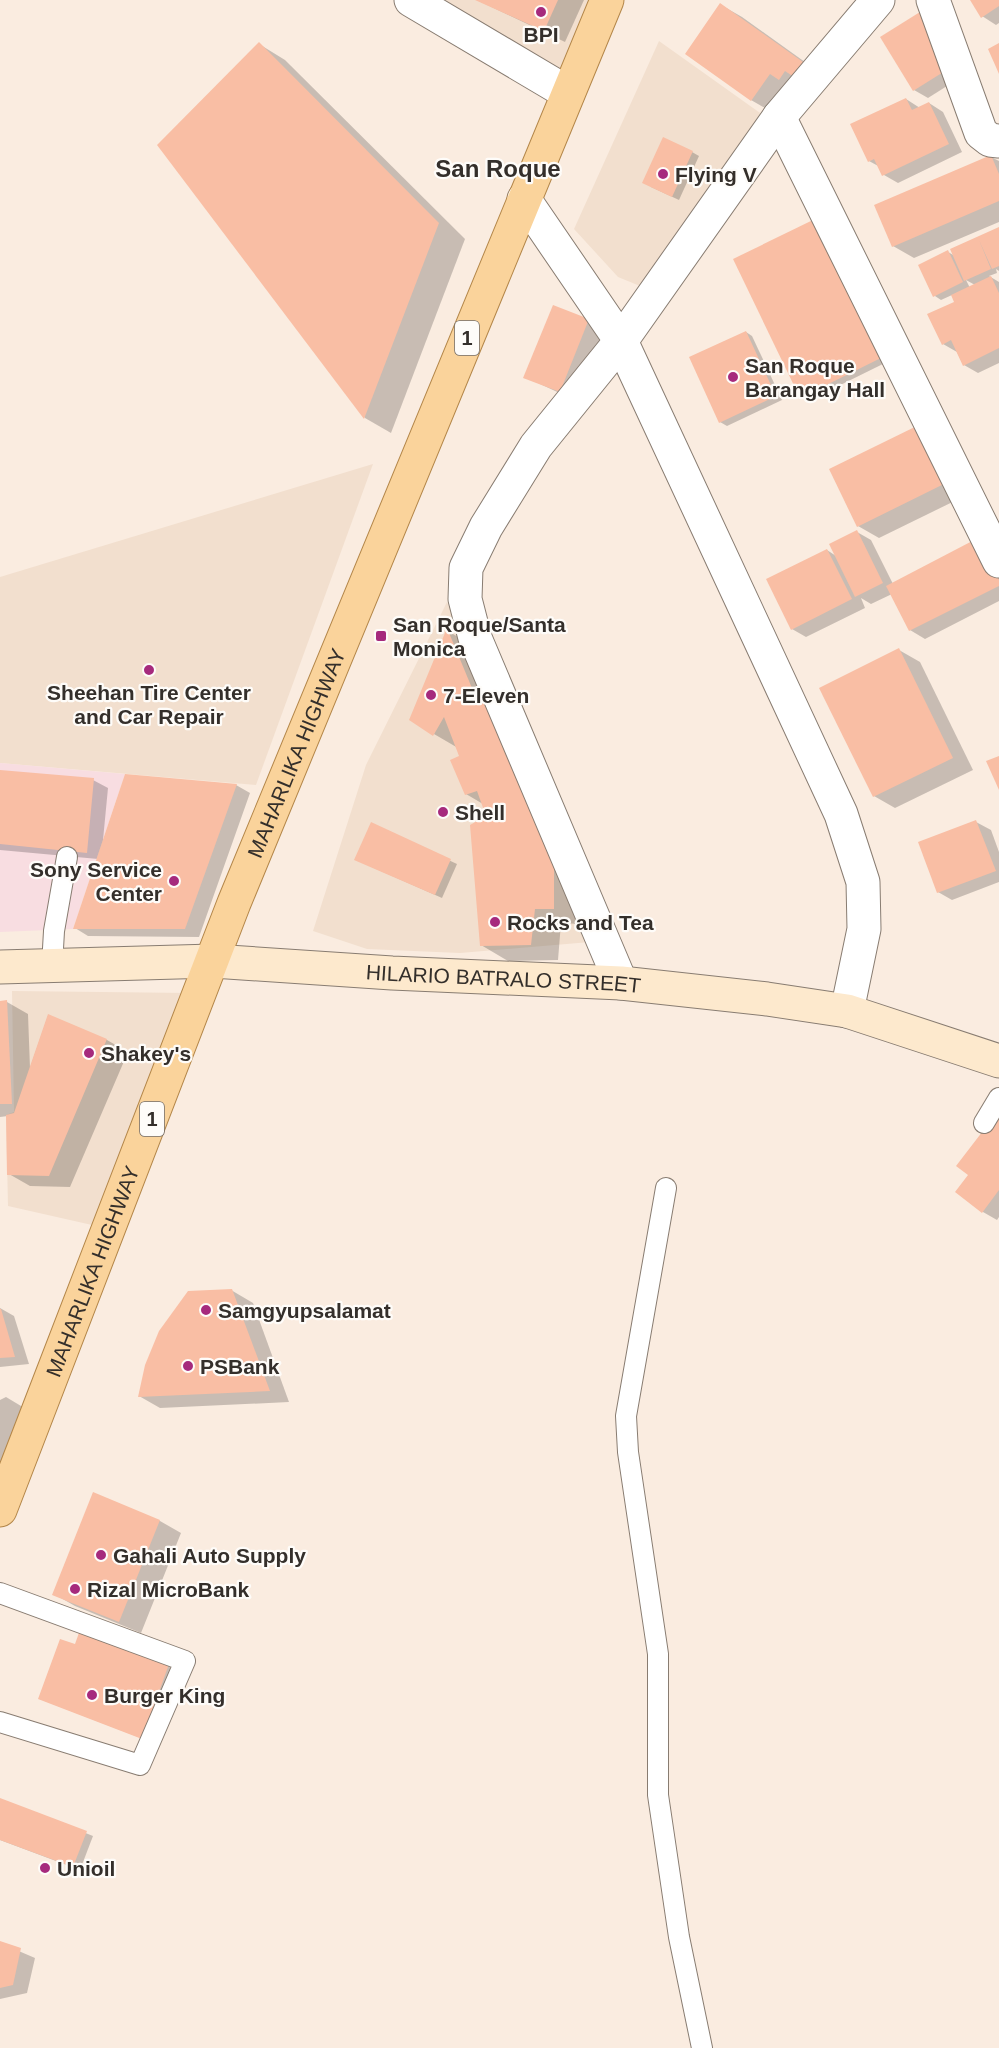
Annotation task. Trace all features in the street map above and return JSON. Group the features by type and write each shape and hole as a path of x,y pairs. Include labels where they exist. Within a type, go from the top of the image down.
{"main road":[{"name":"MAHARLIKA HIGHWAY","path":"0,1510 238,892 607,0"}],"street":[{"path":"411,0 568,93"},
{"path":"621,983 475,638 465,599 466,568 486,528 536,446 621,341 779,117 878,0"},
{"path":"933,0 981,133 990,140 999,141"},
{"path":"779,117 999,561"},
{"path":"524,199 621,341 841,814 863,882 864,929 847,1011"},
{"name":"HILARIO BATRALO STREET","path":"0,967 213,961 392,973 621,983 767,999 847,1011 999,1061"}],"lane":[{"path":"52,966 54,931 67,857"},
{"path":"984,1123 999,1098"},
{"path":"666,1188 626,1416 628,1452 658,1654 658,1795 679,1937 702,2048"},
{"path":"0,1593 185,1661 140,1765 0,1722"}],"shaded area":[{"path":"439,0 590,0 558,79"},
{"name":"Flying V","path":"659,41 770,120 640,286 618,277 574,229"},
{"name":"Sheehan Tire Center and Car Repair","path":"373,464 256,785 0,763 0,577"},
{"name":"Shell","path":"447,602 590,942 460,953 367,949 313,931 366,765"},
{"path":"0,763 125,774 73,929 0,932"},
{"name":"Shakey's","path":"12,991 190,993 92,1225 8,1206 6,1115 14,1112"}],"building":[{"path":"475,0 558,0 544,31"},
{"path":"970,0 999,0 999,6 981,18"},
{"path":"720,3 810,67 800,81 785,71 779,80 770,74 751,101 685,54"},
{"path":"920,12 953,66 913,91 880,37"},
{"path":"259,42 439,223 364,419 157,145"},
{"path":"999,43 999,74 988,49"},
{"path":"906,98 912,110 929,102 949,144 882,176 874,159 868,162 850,124"},
{"path":"663,137 693,151 672,197 642,183"},
{"path":"991,155 999,174 999,201 892,247 874,205"},
{"path":"815,219 883,357 800,398 733,259"},
{"path":"999,227 999,266 992,269 979,240 991,269 964,281 950,249"},
{"path":"948,250 963,282 933,297 918,265"},
{"path":"991,276 999,293 999,348 963,366 951,340 942,345 927,314 954,302 951,295"},
{"path":"553,305 589,319 560,392 523,378"},
{"name":"San Roque Barangay Hall","path":"746,331 776,396 719,423 689,357"},
{"path":"927,421 954,479 857,527 829,469"},
{"path":"857,530 883,583 855,597 829,544"},
{"path":"978,538 999,580 999,586 909,631 886,586"},
{"path":"827,549 852,599 791,630 766,579"},
{"path":"447,628 479,705 488,701 554,860 554,909 535,909 531,945 480,946 470,825 486,816 477,791 465,795 450,760 459,756 444,717 433,736 409,720"},
{"path":"899,648 953,758 873,797 819,688"},
{"path":"999,756 999,790 986,761"},
{"path":"0,770 94,778 87,853 0,844"},
{"path":"125,774 237,784 185,929 73,929"},
{"path":"976,820 996,871 937,893 918,842"},
{"path":"371,822 451,859 435,895 354,860"},
{"path":"7,1000 12,1104 0,1104 0,1001"},
{"path":"48,1014 107,1039 49,1176 7,1175 6,1115 14,1113"},
{"path":"999,1110 999,1190 982,1213 955,1192 968,1175 956,1166"},
{"path":"232,1289 270,1391 138,1397 145,1365 159,1331 188,1291"},
{"path":"1,1309 15,1357 0,1358"},
{"path":"93,1492 160,1520 119,1622 52,1595"},
{"path":"80,1630 169,1664 142,1739 38,1699 60,1639 75,1644"},
{"path":"0,1798 87,1831 73,1867 0,1840"},
{"path":"0,1941 21,1948 13,1985 0,1988"}],"place":[{"name":"BPI","path":"541,12"},
{"name":"Flying V","path":"663,174"},
{"name":"San Roque Barangay Hall","path":"733,377"},
{"name":"San Roque/Santa Monica","path":"381,636"},
{"name":"Sheehan Tire Center and Car Repair","path":"149,670"},
{"name":"7-Eleven","path":"431,695"},
{"name":"Shell","path":"443,812"},
{"name":"Sony Service Center","path":"174,881"},
{"name":"Rocks and Tea","path":"495,922"},
{"name":"Shakey's","path":"89,1053"},
{"name":"Samgyupsalamat","path":"206,1310"},
{"name":"PSBank","path":"188,1366"},
{"name":"Gahali Auto Supply","path":"101,1555"},
{"name":"Rizal MicroBank","path":"75,1589"},
{"name":"Burger King","path":"92,1695"},
{"name":"Unioil","path":"45,1868"}],"district":[{"name":"San Roque","path":"498,168"}]}
